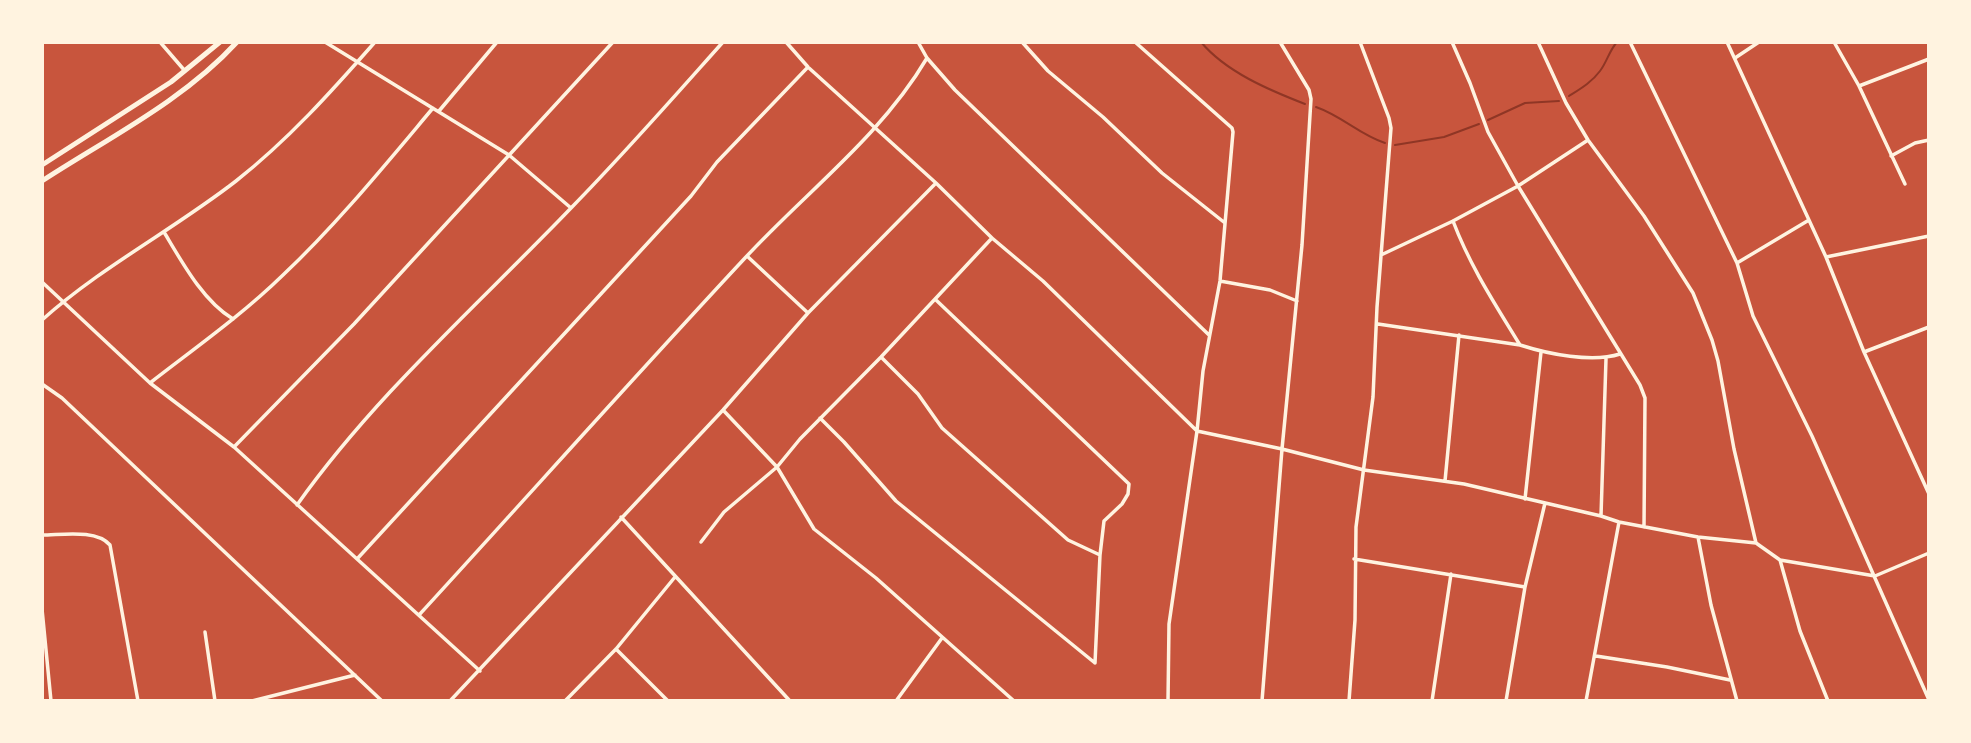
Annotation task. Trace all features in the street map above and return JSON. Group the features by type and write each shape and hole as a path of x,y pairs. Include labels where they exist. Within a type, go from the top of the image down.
{"main road":[{"path":"42,165 171,82 220,42"},
{"path":"42,181 110,140 179,92 237,42"}],"street":[{"path":"160,42 185,71"},
{"path":"325,42 509,155 571,208"},
{"path":"42,320 110,266 235,182 299,127 375,42"},
{"path":"439,111 497,42"},
{"path":"234,447 354,324 613,42"},
{"path":"297,505 324,467 457,321 571,208 723,42"},
{"path":"786,42 808,67 936,183 992,238 1043,281 1197,431 1364,470 1445,481 1619,522 1698,537 1756,543 1780,560 1875,576 1929,553"},
{"path":"918,42 955,90 1210,335"},
{"path":"1022,42 1048,71 1162,173 1225,223"},
{"path":"1135,42 1232,128 1233,132 1220,281 1202,371 1197,431 1169,624 1168,701"},
{"path":"1262,701 1302,245 1311,99 1309,90 1280,42"},
{"path":"1349,701 1355,620 1356,527 1374,397 1391,128 1360,42"},
{"path":"1452,42 1488,132 1640,386 1644,398 1644,527"},
{"path":"1538,42 1566,103 1588,140 1644,216 1693,293 1718,361 1734,449 1756,543"},
{"path":"1630,42 1737,263 1754,316 1812,436 1929,700"},
{"path":"1727,42 1826,257 1864,352 1929,494"},
{"path":"1735,58 1759,42"},
{"path":"1834,42 1859,86 1905,184"},
{"path":"419,615 747,256 875,127 911,85 928,58"},
{"path":"1859,86 1929,59"},
{"path":"357,559 691,196 725,154 808,67"},
{"path":"150,383 233,320 284,275 374,178 433,108"},
{"path":"1381,255 1518,186 1588,140"},
{"path":"1891,156 1929,140"},
{"path":"450,701 723,410 808,313 936,183"},
{"path":"1737,263 1809,220"},
{"path":"1452,221 1479,281 1520,345"},
{"path":"163,231 185,266 220,312 233,320"},
{"path":"1826,257 1929,236"},
{"path":"701,542 731,505 777,467 819,418 936,300 992,238"},
{"path":"747,256 808,313"},
{"path":"1220,281 1270,290 1297,301"},
{"path":"42,282 150,383 234,447 480,671"},
{"path":"819,418 896,501 1094,663 1104,521 1122,505 1128,494 1129,484 936,300"},
{"path":"1378,324 1520,345 1541,352 1606,359 1620,354"},
{"path":"1864,352 1929,327"},
{"path":"1445,481 1459,335"},
{"path":"1525,499 1541,352"},
{"path":"881,357 918,394 942,428 1068,540 1100,555"},
{"path":"1601,516 1606,359"},
{"path":"42,384 62,398 382,701"},
{"path":"723,410 777,467 814,529 876,578 1014,701"},
{"path":"1506,701 1525,587 1545,503"},
{"path":"621,517 790,701"},
{"path":"1586,701 1619,522"},
{"path":"42,535 102,537 110,545 138,701"},
{"path":"1698,537 1711,605 1737,701"},
{"path":"1354,559 1525,587"},
{"path":"1780,560 1800,631 1828,701"},
{"path":"1432,701 1451,574"},
{"path":"565,701 616,649 675,576"},
{"path":"42,609 51,701"},
{"path":"205,632 215,701"},
{"path":"896,701 942,638"},
{"path":"616,649 668,701"},
{"path":"1596,656 1730,680"},
{"path":"253,701 355,675"},
{"path":"1000,701 1006,694"}],"waterway":[{"path":"1201,42 1235,71 1305,104"},
{"path":"1569,96 1597,75 1617,42"},
{"path":"1488,120 1525,103 1559,101"},
{"path":"1316,107 1385,143"},
{"path":"1395,145 1444,137 1479,124"}]}
